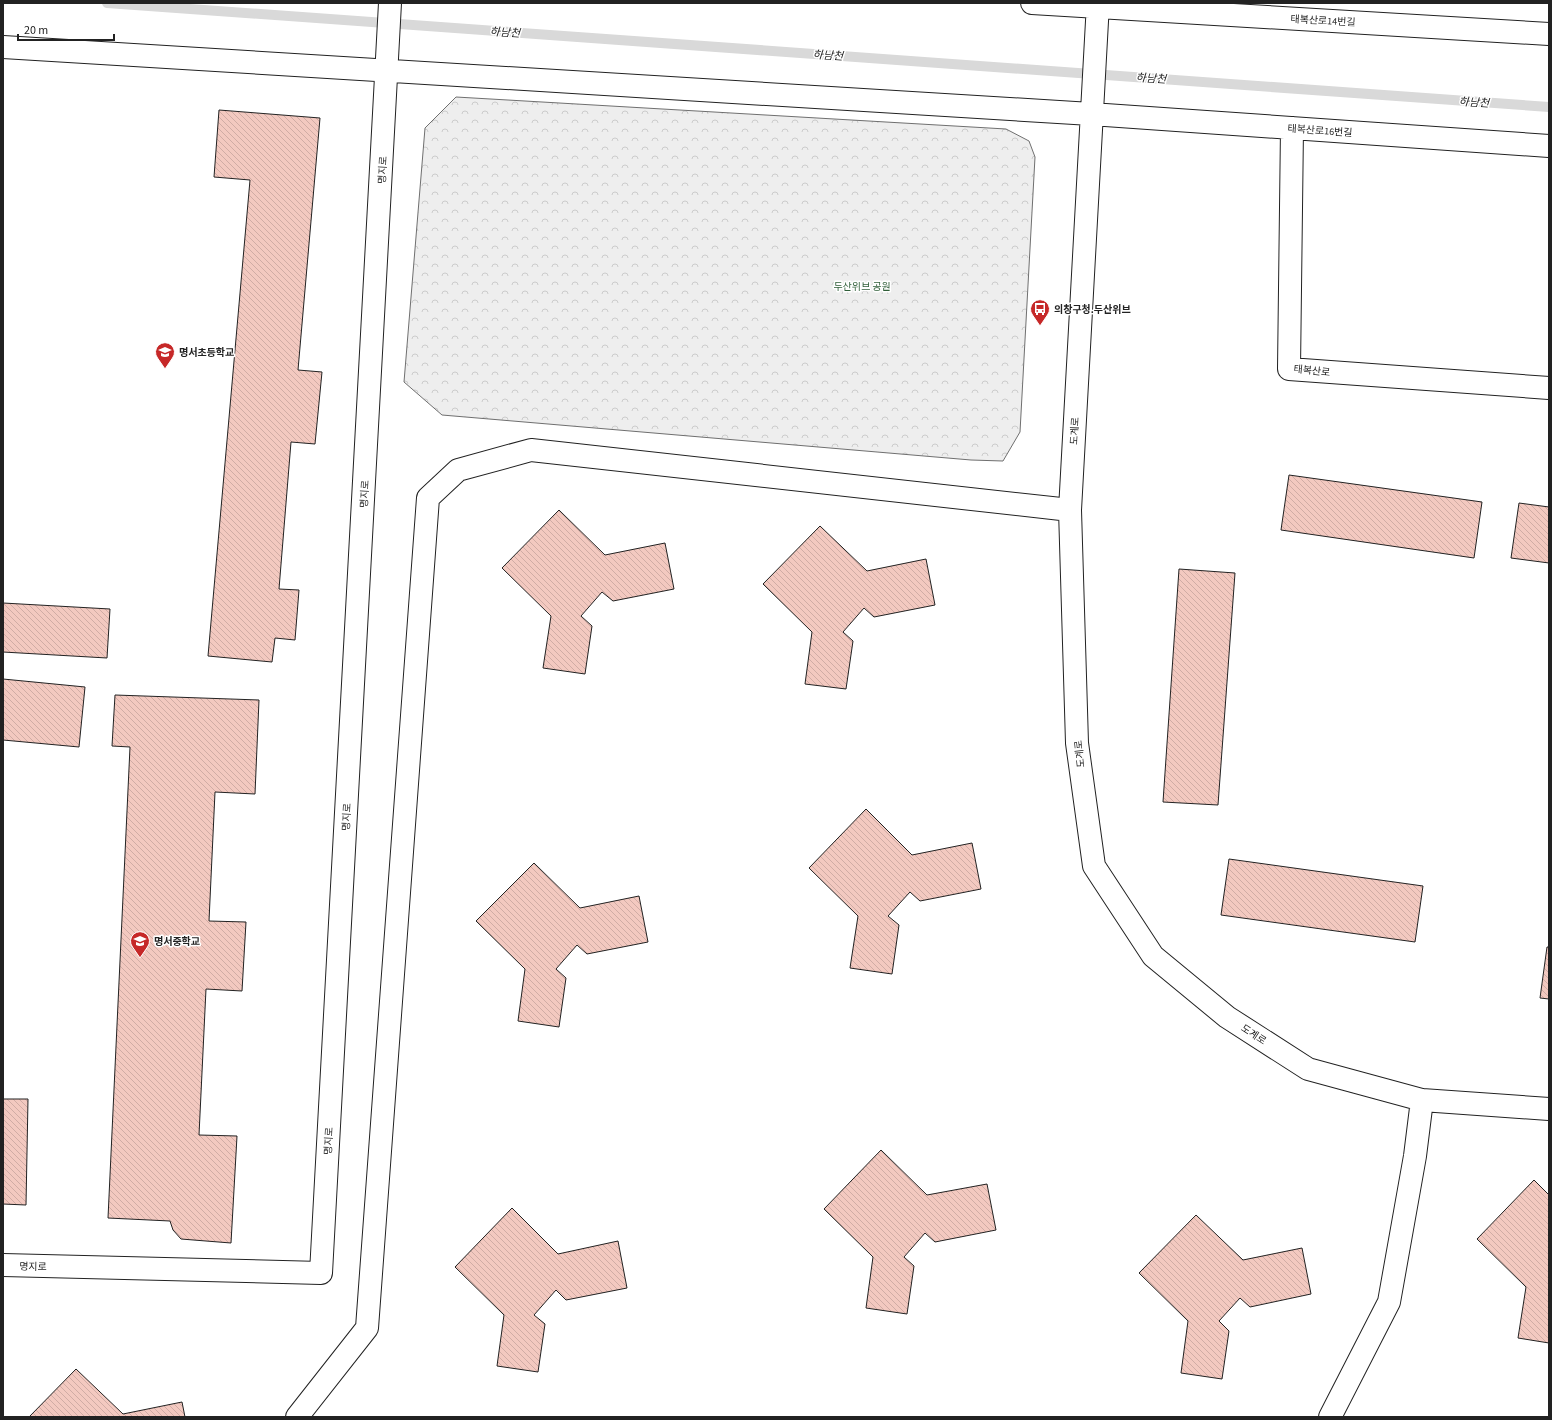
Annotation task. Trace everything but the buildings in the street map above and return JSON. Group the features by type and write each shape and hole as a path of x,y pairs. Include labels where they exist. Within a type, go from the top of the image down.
{"street":[{"name":"명지로","path":"3,1265 321,1273 388,71 390,3"},
{"name":"태복산로14번길","path":"1032,3 1097,10 1346,12 1549,34"},
{"name":"도계로","path":"1097,10 1070,510 1077,743 1094,866 1153,956 1227,1017 1308,1069 1422,1100 1549,1109"},
{"name":"태복산로16번길","path":"3,47 388,71 1091,105 1292,128 1549,146"},
{"name":"태복산로","path":"1292,128 1289,369 1549,388"},
{"path":"297,1417 367,1328 428,498 458,470 531,450 1070,510"},
{"path":"1330,1417 1389,1302 1415,1156 1422,1100"}],"green space":[{"name":"두산위브 공원","path":"456,97 1006,129 1029,141 1035,157 1020,432 1003,461 971,460 442,415 404,382 425,128"}],"waterway":[{"name":"하남천","path":"107,3 1549,107"}],"place":[{"name":"의창구청.두산위브","path":"1040,326"},
{"name":"명서초등학교","path":"165,369"},
{"name":"명서중학교","path":"140,958"}]}
